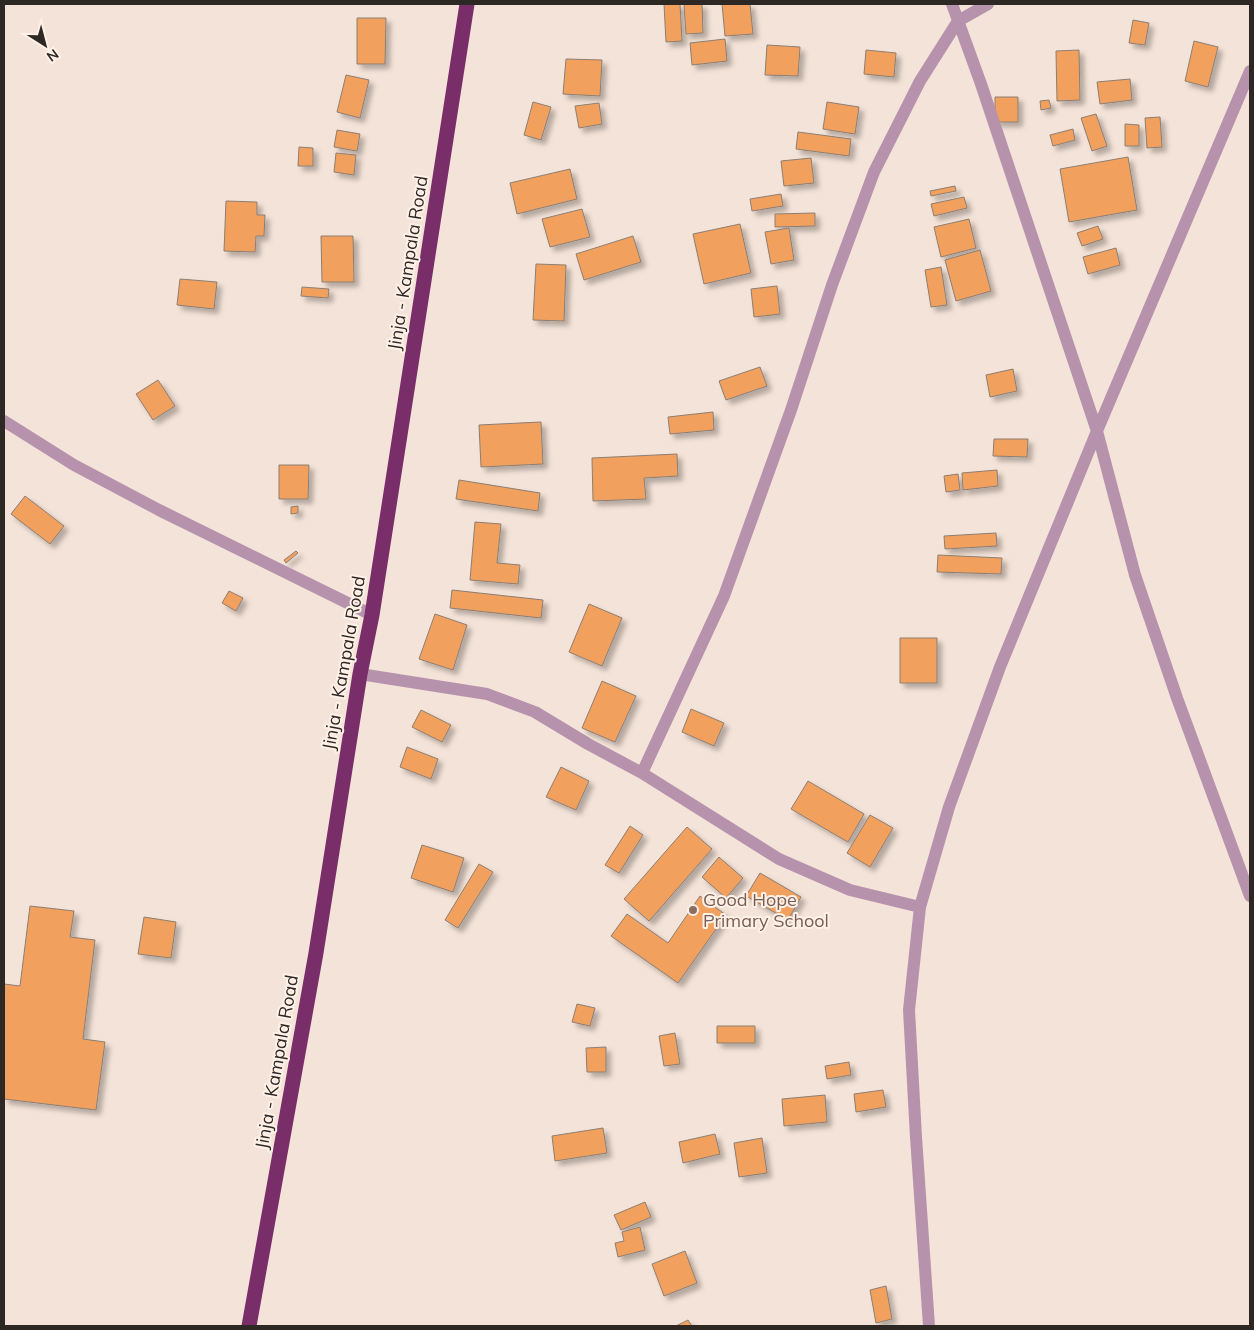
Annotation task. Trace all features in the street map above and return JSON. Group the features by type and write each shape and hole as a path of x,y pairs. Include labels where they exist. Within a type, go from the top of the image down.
{"highway":[{"name":"Jinja - Kampala Road","path":"249,1326 316,953 360,674 372,615 467,4"}],"street":[{"path":"952,4 1097,431 1135,575 1177,698 1250,896"},
{"path":"642,773 724,596 791,410 832,285 874,172 920,81 958,21 988,4"},
{"path":"929,1326 909,1010 920,907 949,806 996,676 1097,431 1250,71"},
{"path":"4,421 74,465 159,510 372,615"},
{"path":"360,674 487,694 535,712 588,744 642,773 779,859 850,890 920,907"}],"building":[{"path":"664,4 680,4 682,41 666,42"},
{"path":"684,4 702,4 703,33 686,34"},
{"path":"722,4 750,4 753,34 725,36"},
{"path":"357,18 386,18 385,64 357,64"},
{"path":"1133,20 1149,23 1145,45 1129,43"},
{"path":"725,39 727,61 692,65 690,43"},
{"path":"1194,41 1218,47 1208,87 1185,81"},
{"path":"767,45 800,47 798,76 765,75"},
{"path":"866,50 896,53 894,77 864,74"},
{"path":"1079,50 1080,100 1057,101 1056,51"},
{"path":"566,59 602,60 600,96 563,94"},
{"path":"346,75 369,80 360,118 337,112"},
{"path":"1130,79 1132,100 1100,104 1097,82"},
{"path":"995,97 1018,97 1018,122 995,122"},
{"path":"1049,100 1051,108 1041,110 1040,101"},
{"path":"533,102 551,107 541,140 524,135"},
{"path":"827,102 859,107 855,134 823,129"},
{"path":"599,103 602,124 579,128 575,106"},
{"path":"1096,114 1107,146 1092,151 1081,118"},
{"path":"1160,117 1162,147 1147,148 1145,118"},
{"path":"1125,124 1139,125 1139,146 1125,146"},
{"path":"1073,129 1075,140 1053,146 1050,135"},
{"path":"337,130 360,134 357,151 334,147"},
{"path":"798,132 851,139 849,156 796,149"},
{"path":"299,147 313,148 313,166 298,166"},
{"path":"336,153 356,155 354,175 334,172"},
{"path":"1128,157 1137,210 1069,222 1060,169"},
{"path":"811,158 814,183 784,186 781,161"},
{"path":"570,169 577,199 517,214 510,183"},
{"path":"955,186 956,191 931,196 930,191"},
{"path":"781,194 783,206 752,211 750,199"},
{"path":"964,197 967,208 934,216 931,204"},
{"path":"226,201 257,202 257,215 265,215 264,236 256,236 255,252 224,251"},
{"path":"582,209 590,237 550,247 542,219"},
{"path":"815,213 815,226 775,227 775,214"},
{"path":"969,219 976,248 941,257 934,227"},
{"path":"740,224 751,273 704,284 693,234"},
{"path":"1098,226 1103,239 1082,246 1077,233"},
{"path":"789,228 794,260 771,264 765,232"},
{"path":"321,236 353,236 354,282 322,282"},
{"path":"633,236 641,262 584,280 576,254"},
{"path":"1116,248 1120,265 1088,274 1083,257"},
{"path":"980,250 991,291 956,301 945,260"},
{"path":"536,264 566,265 564,321 533,320"},
{"path":"941,267 947,305 931,307 925,270"},
{"path":"180,279 217,282 214,309 177,305"},
{"path":"777,286 780,314 754,317 751,289"},
{"path":"302,287 329,289 328,298 301,296"},
{"path":"760,367 767,386 726,400 719,381"},
{"path":"1013,369 1017,391 990,397 986,375"},
{"path":"158,380 175,406 153,420 136,394"},
{"path":"713,412 714,430 670,434 668,417"},
{"path":"541,422 543,464 481,467 479,425"},
{"path":"994,439 1028,439 1027,457 993,456"},
{"path":"677,454 678,476 644,478 646,499 593,501 592,458"},
{"path":"279,465 309,465 308,499 279,499"},
{"path":"997,470 998,486 963,490 962,473"},
{"path":"958,474 960,490 946,492 944,476"},
{"path":"459,480 540,493 538,511 456,499"},
{"path":"25,496 64,526 50,544 11,514"},
{"path":"298,506 298,513 291,514 291,507"},
{"path":"475,522 501,524 497,563 520,565 518,584 470,580"},
{"path":"996,533 997,546 945,549 944,536"},
{"path":"296,551 298,553 286,563 284,560"},
{"path":"938,555 1002,558 1001,574 937,572"},
{"path":"452,590 543,600 541,618 450,608"},
{"path":"229,591 243,598 236,611 222,603"},
{"path":"589,604 622,618 602,666 569,652"},
{"path":"435,614 467,625 453,670 419,659"},
{"path":"900,638 937,638 937,683 900,683"},
{"path":"602,681 636,696 615,742 582,728"},
{"path":"691,709 724,723 714,746 682,732"},
{"path":"421,710 451,725 442,742 412,727"},
{"path":"407,747 438,759 431,779 400,767"},
{"path":"561,767 589,781 576,810 546,797"},
{"path":"808,781 864,814 848,842 791,809"},
{"path":"870,815 893,828 870,867 847,853"},
{"path":"630,826 643,835 619,873 605,865"},
{"path":"687,827 712,849 649,921 624,899"},
{"path":"422,845 464,858 453,892 411,878"},
{"path":"719,857 743,878 726,898 702,877"},
{"path":"479,864 493,872 458,928 445,920"},
{"path":"760,873 801,897 788,920 746,896"},
{"path":"700,896 726,915 678,983 611,936 627,914 668,943"},
{"path":"30,906 74,911 70,937 95,940 83,1039 105,1042 96,1110 4,1099 4,984 20,986"},
{"path":"144,917 176,922 171,958 138,954"},
{"path":"577,1004 595,1008 590,1026 572,1022"},
{"path":"717,1026 755,1026 755,1043 717,1043"},
{"path":"675,1033 680,1064 664,1066 659,1036"},
{"path":"606,1047 606,1072 587,1072 586,1048"},
{"path":"849,1062 851,1075 827,1079 825,1066"},
{"path":"883,1090 886,1107 856,1112 854,1094"},
{"path":"825,1095 827,1122 784,1126 782,1099"},
{"path":"603,1128 607,1153 555,1161 552,1136"},
{"path":"715,1134 720,1154 683,1163 679,1142"},
{"path":"762,1138 767,1173 739,1177 734,1143"},
{"path":"645,1202 651,1217 621,1230 614,1215"},
{"path":"640,1227 645,1250 618,1257 615,1243 624,1241 622,1232"},
{"path":"685,1251 697,1283 664,1296 652,1264"},
{"path":"886,1286 892,1319 876,1323 870,1290"},
{"path":"688,1320 692,1326 676,1326"}],"place":[{"name":"Good Hope Primary School","path":"693,910"}]}
